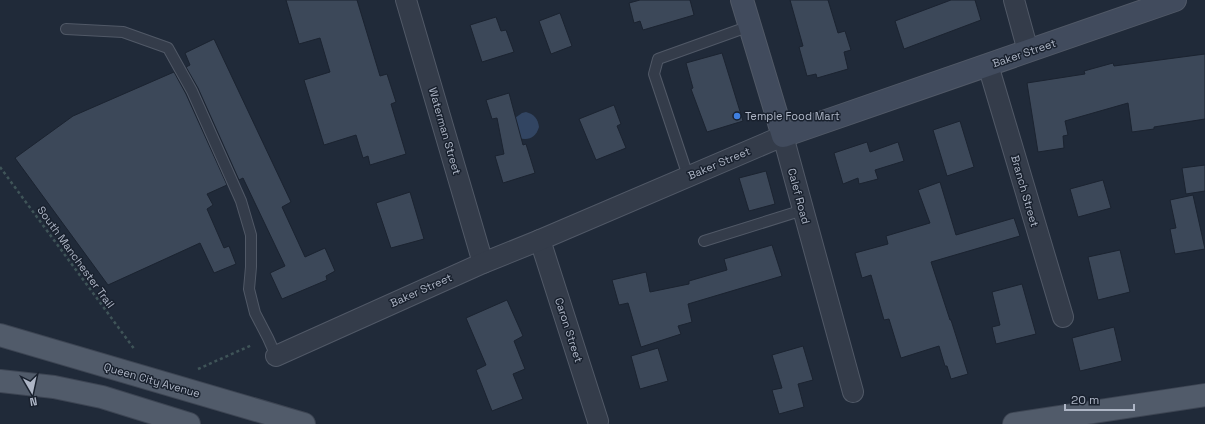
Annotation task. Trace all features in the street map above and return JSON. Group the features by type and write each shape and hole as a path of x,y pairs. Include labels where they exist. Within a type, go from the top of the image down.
{"main road":[{"name":"Calef Road","path":"742,0 783,136"},
{"name":"Baker Street","path":"783,136 1175,0"},
{"name":"Queen City Avenue","path":"0,335 304,424"},
{"path":"0,381 54,387 102,397 189,424"},
{"path":"1014,424 1205,395"}],"street":[{"name":"Waterman Street","path":"406,0 483,262"},
{"path":"1014,0 1028,51"},
{"name":"Branch Street","path":"988,65 1062,317"},
{"name":"Baker Street","path":"276,356 483,262 540,240 783,136"},
{"name":"Calef Road","path":"783,136 854,392"},
{"name":"Caron Street","path":"540,240 598,421"}],"lane":[{"path":"688,176 654,74 658,59 750,26"},
{"path":"66,29 123,32 168,48 192,92 241,201 251,235 249,289 255,313 276,356"},
{"path":"704,241 803,210"}],"path":[{"name":"South Manchester Trail","path":"0,167 135,351"},
{"path":"198,369 268,338"}],"water":[{"path":"526,112 535,117 539,127 534,136 523,139 519,138 515,118"}],"building":[{"path":"286,0 357,0 380,76 387,74 396,102 391,104 406,154 370,165 368,156 363,158 356,135 324,145 304,80 330,72 320,38 299,44"},
{"path":"640,0 690,0 694,15 643,30 640,21 634,23 629,3"},
{"path":"790,0 828,0 838,33 845,31 851,50 844,52 848,69 817,78 816,74 807,76 799,47 803,46"},
{"path":"951,0 975,0 981,20 904,49 895,21"},
{"path":"560,13 572,46 551,54 539,21"},
{"path":"496,17 501,31 506,30 514,52 482,62 470,25"},
{"path":"214,39 291,202 282,207 305,257 325,248 335,271 326,276 327,280 282,299 270,273 285,266 243,178 239,180 198,88 186,67 190,65 185,53"},
{"path":"722,53 743,121 707,132 691,89 693,88 686,63"},
{"path":"1205,54 1205,119 1132,132 1128,103 1065,121 1068,135 1063,136 1064,148 1038,152 1027,83 1085,74 1084,71 1113,63 1114,66"},
{"path":"174,72 186,94 227,185 207,194 213,205 207,209 224,248 229,246 236,264 214,273 200,243 108,285 15,158 73,116"},
{"path":"509,93 523,145 526,144 535,173 503,183 495,156 504,154 497,118 492,119 486,100"},
{"path":"614,105 621,124 617,126 626,148 596,160 579,119"},
{"path":"960,121 974,167 947,176 933,130"},
{"path":"867,142 870,152 898,142 904,161 875,170 878,179 859,184 858,178 843,184 834,153"},
{"path":"1205,165 1205,191 1186,194 1182,168"},
{"path":"766,171 775,204 749,211 739,178"},
{"path":"1103,180 1111,208 1078,217 1070,189"},
{"path":"940,182 956,235 1014,218 1020,236 931,262 968,374 951,379 939,346 901,358 889,319 884,320 871,275 862,278 855,253 888,244 886,236 930,223 918,190"},
{"path":"410,192 424,239 391,248 376,203"},
{"path":"1193,195 1205,249 1175,254 1170,229 1176,228 1170,200"},
{"path":"772,245 782,276 688,304 692,322 678,326 681,334 641,347 628,303 619,305 612,280 646,272 650,292 689,284 689,281 727,270 724,259"},
{"path":"1120,250 1130,292 1098,300 1088,257"},
{"path":"1022,284 1036,334 996,344 992,327 1000,325 992,292"},
{"path":"507,300 523,336 514,341 525,369 513,374 523,399 492,411 476,370 486,365 466,318"},
{"path":"1114,327 1122,361 1080,371 1072,338"},
{"path":"803,346 813,380 798,384 804,407 779,414 772,390 782,388 772,355"},
{"path":"658,348 668,381 640,389 631,356"}],"place":[{"name":"Temple Food Mart","path":"737,116"}]}
